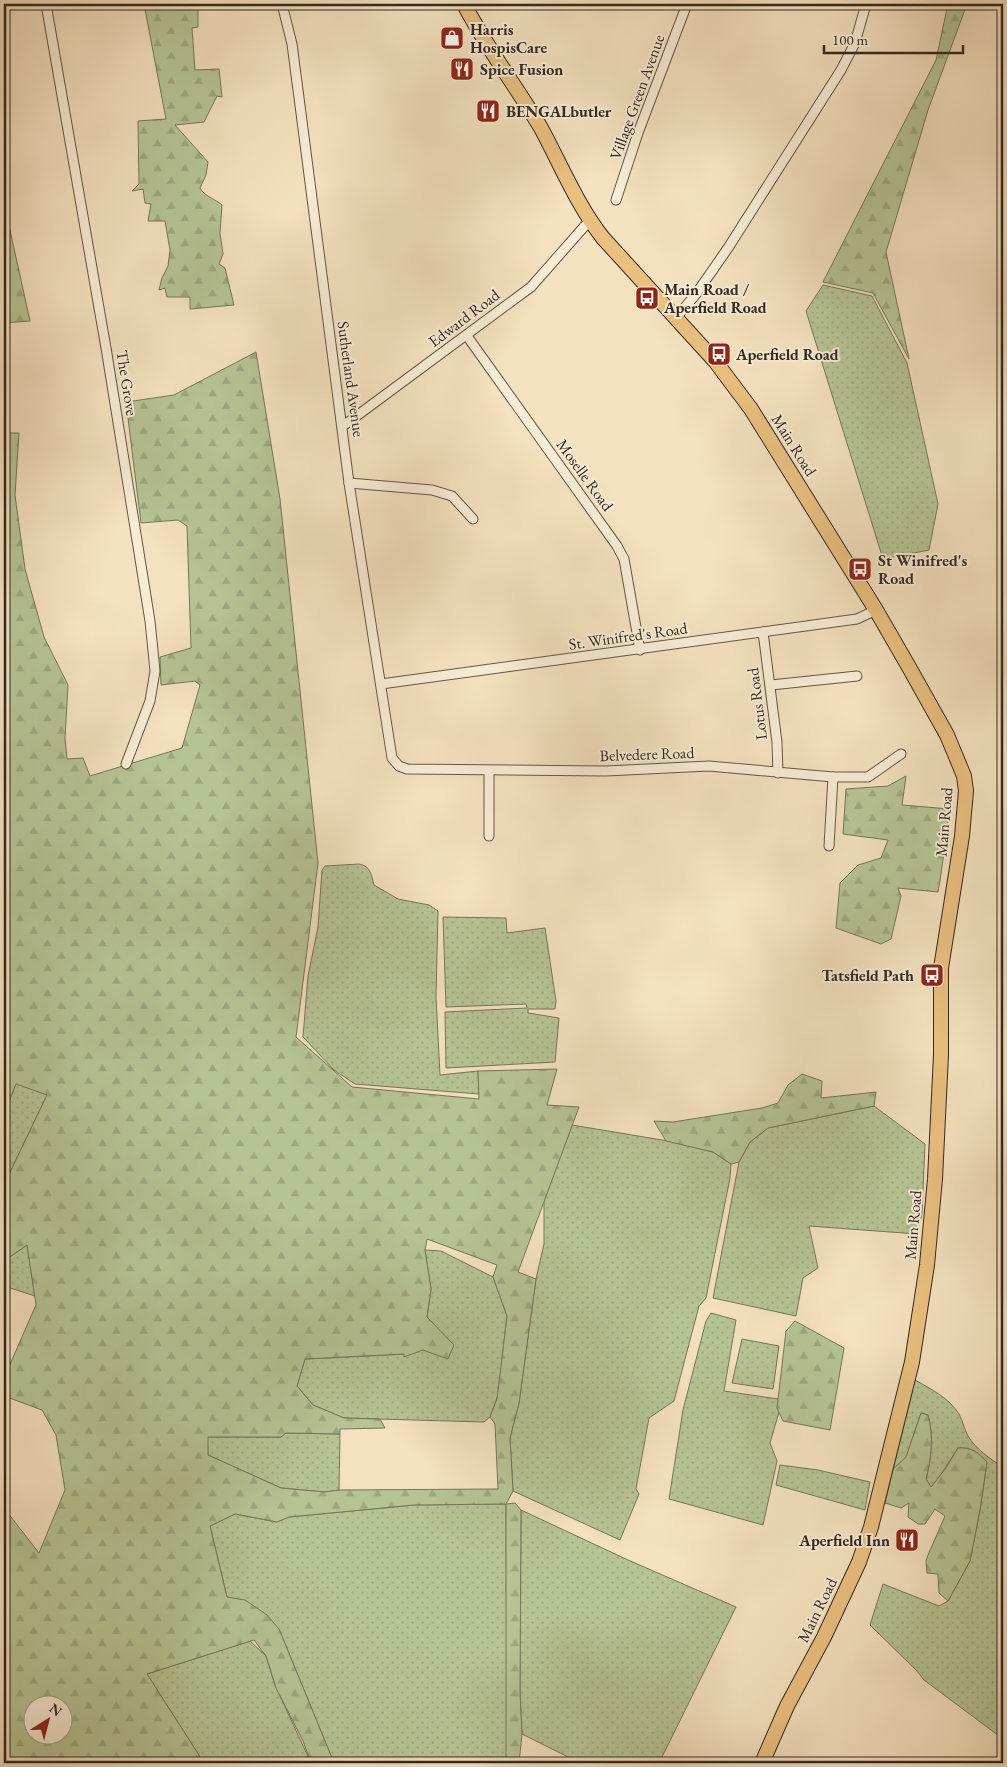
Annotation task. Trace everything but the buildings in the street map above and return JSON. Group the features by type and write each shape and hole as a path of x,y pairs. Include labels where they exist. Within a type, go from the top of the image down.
{"main road":[{"name":"Main Road","path":"464,4 540,128 590,220 603,237 715,361 751,409 876,610 947,735 964,776 966,792 962,836 941,968 941,1055 938,1138 927,1265 912,1362 871,1527 859,1562 824,1637 787,1706 762,1763"}],"street":[{"name":"The Grove","path":"46,4 106,348 150,621 155,671 150,701 126,764"},
{"name":"Sutherland Avenue","path":"282,4 292,44 349,483 382,684 392,758"},
{"name":"Village Green Avenue","path":"616,200 638,133 687,4"},
{"path":"676,318 696,294 728,248 841,70 855,43 866,4"},
{"name":"Edward Road","path":"343,426 531,287 590,220"},
{"name":"Moselle Road","path":"467,336 617,546 624,559 640,650"},
{"path":"349,483 432,490 452,496 473,519"},
{"name":"St. Winifred's Road","path":"382,684 857,619 876,610"},
{"name":"Lotus Road","path":"763,632 777,742 778,773"},
{"path":"771,686 857,676"},
{"name":"Belvedere Road","path":"392,758 399,766 407,769 606,771 710,766 833,777 868,777 901,754"},
{"path":"489,770 489,836"},
{"path":"829,846 833,777"}],"green space":[{"path":"144,4 200,4 198,8 198,27 192,28 195,70 219,69 222,97 217,96 204,122 175,125 208,162 206,175 200,188 222,205 220,233 223,254 219,264 225,268 234,305 190,309 190,297 167,297 165,288 159,290 168,266 170,250 165,221 148,221 151,204 145,203 143,189 132,191 139,184 138,121 166,119"},
{"path":"948,4 967,4 928,110 886,252 909,359 873,293 823,282 936,60"},
{"path":"4,203 30,321 4,323"},
{"path":"823,285 872,296 907,363 938,504 929,550 883,559 806,311"},
{"path":"256,352 280,499 318,863 296,1037 352,1087 479,1099 478,1071 557,1069 547,1105 579,1107 518,1272 536,1279 519,1403 510,1438 513,1491 506,1504 414,1505 289,1517 277,1522 235,1514 210,1526 227,1597 245,1600 267,1615 279,1629 334,1763 311,1763 303,1741 276,1688 266,1656 254,1640 147,1674 204,1763 4,1763 4,1508 39,1553 65,1490 56,1435 42,1410 4,1396 4,1378 36,1305 27,1245 4,1261 4,1185 47,1095 16,1084 4,1114 4,433 19,433 15,495 25,569 44,637 68,685 65,738 67,759 83,758 90,776 182,748 200,685 195,681 161,685 160,657 191,648 187,526 178,520 141,523 126,402 174,395","holes":["427,1239 497,1265 493,1277 507,1316 497,1399 490,1417 495,1424 498,1489 339,1490 325,1492 281,1488 208,1455 208,1437 281,1437 286,1433 340,1434 340,1429 385,1428 380,1419 344,1418 313,1405 297,1386 305,1359 404,1354 404,1357 423,1350 448,1359 454,1345 427,1317 431,1289 425,1250"]},
{"path":"4,355 8,370 9,386 4,416"},
{"path":"906,776 902,805 950,809 940,881 938,892 898,888 901,896 891,939 881,944 836,928 840,883 858,865 881,858 888,840 843,834 846,789 888,786"},
{"path":"359,864 368,869 374,885 398,899 429,905 438,911 436,997 440,1075 478,1071 479,1094 355,1084 334,1070 303,1037 308,976 318,927 322,870 325,866"},
{"path":"443,917 506,918 507,933 545,928 556,1001 555,1009 528,1009 528,1013 559,1018 555,1062 446,1068 445,1012 527,1008 526,1004 446,1007"},
{"path":"802,1074 822,1081 821,1098 876,1092 874,1106 768,1128 750,1142 739,1162 731,1164 713,1152 666,1141 654,1121 673,1122 762,1108 778,1103 788,1085"},
{"path":"16,1083 47,1095 4,1185 4,1114"},
{"path":"874,1106 925,1144 922,1214 917,1234 809,1226 818,1268 803,1278 796,1316 713,1298 739,1162 750,1142 768,1128"},
{"path":"572,1125 674,1142 713,1152 731,1164 730,1178 706,1298 699,1306 674,1401 649,1418 636,1489 639,1494 620,1540 513,1491 510,1438 519,1403 536,1279 544,1244 544,1201"},
{"path":"27,1245 35,1296 4,1286 4,1261"},
{"path":"425,1250 441,1251 493,1277 507,1316 498,1395 490,1417 484,1422 344,1418 313,1405 297,1386 305,1359 406,1354 434,1324 427,1317 431,1289"},
{"path":"711,1313 736,1320 724,1391 778,1399 779,1412 770,1443 777,1461 763,1525 669,1499 683,1410 706,1321"},
{"path":"795,1321 844,1348 830,1430 783,1421 777,1408 786,1331"},
{"path":"742,1339 779,1346 773,1389 732,1383"},
{"path":"915,1380 950,1403 959,1414 971,1441 993,1461 1003,1467 1003,1739 924,1680 870,1625 883,1584 939,1606 948,1601 970,1561 980,1510 987,1462 974,1451 967,1448 958,1448 932,1488 926,1479 931,1447 928,1415 921,1413 906,1458 893,1469"},
{"path":"921,1413 928,1415 930,1423 931,1447 926,1479 931,1487 946,1468 958,1448 967,1448 974,1451 987,1462 970,1561 948,1601 939,1593 938,1574 927,1573 926,1561 945,1516 935,1509 925,1524 918,1524 908,1517 909,1503 901,1508 885,1503 893,1469 906,1457"},
{"path":"286,1433 340,1434 339,1490 325,1492 281,1488 208,1455 207,1437 281,1437"},
{"path":"780,1465 818,1470 870,1482 865,1510 776,1485"},
{"path":"515,1503 521,1510 520,1693 522,1734 519,1763 506,1763 506,1504"},
{"path":"506,1504 507,1763 334,1763 279,1629 227,1597 210,1526 235,1514 277,1522 289,1517 414,1505"},
{"path":"521,1510 628,1560 736,1607 659,1763 580,1763 522,1734 520,1693"},
{"path":"250,1641 266,1656 275,1685 311,1763 204,1763 147,1674"}],"place":[{"name":"Harris HospisCare","path":"452,38"},
{"name":"Spice Fusion","path":"462,69"},
{"name":"BENGALbutler","path":"488,111"},
{"name":"Main Road / Aperfield Road","path":"647,298"},
{"name":"Aperfield Road","path":"719,354"},
{"name":"St Winifred's Road","path":"860,569"},
{"name":"Tatsfield Path","path":"932,975"},
{"name":"Aperfield Inn","path":"907,1540"}]}
